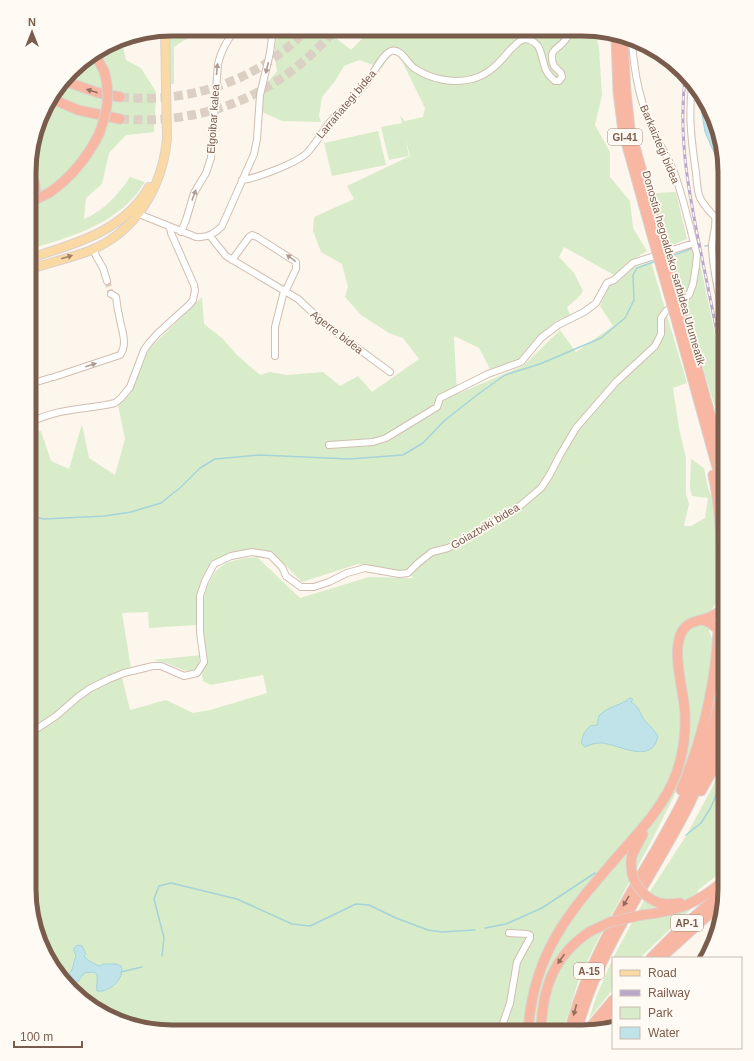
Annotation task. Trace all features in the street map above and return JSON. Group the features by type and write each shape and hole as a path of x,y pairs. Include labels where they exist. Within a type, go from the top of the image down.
{"highway":[{"name":"Donostia hegoaldeko sarbidea Urumeatik","path":"616,41 618,92 623,131 681,325 718,471"},
{"name":"Donostia hegoaldeko sarbidea Urumeatik","path":"623,43 630,129 655,234"},
{"path":"36,199 50,192 77,169 92,149 99,134 107,103 107,82 98,58"},
{"path":"69,83 99,93 120,97"},
{"path":"56,101 78,110 120,119"},
{"path":"54,105 71,110 78,110"},
{"name":"Donostia hegoaldeko sarbidea Urumeatik","path":"681,325 718,438"},
{"path":"708,434 706,442 714,479 718,509"},
{"path":"528,1025 529,1013 534,989 544,958 565,920 583,896 651,817 672,783 682,754 685,734 685,713 677,646 679,637 682,630 690,624 710,618 718,611"},
{"path":"663,836 664,828 693,760 705,718 714,673 716,630 710,623 699,621"},
{"path":"663,836 682,802 701,759 714,722 718,705"},
{"path":"675,831 701,778 718,733"},
{"path":"675,831 693,807 718,759"},
{"path":"651,817 649,824 632,855 631,870 636,884 646,896 659,903 673,904 687,902 703,894 718,884"},
{"name":"A-15","path":"663,836 593,962 577,1003 576,1023 607,952 675,831"},
{"path":"542,1025 543,1004 550,977 564,954 579,939 589,932 610,922 683,908 701,898 718,885"},
{"name":"AP-1","path":"652,957 679,930 718,896"},
{"name":"AP-1","path":"664,957 716,908"},
{"path":"523,1025 530,995 534,989"},
{"path":"592,1025 612,1001"},
{"path":"602,1023 612,1011"}],"main road":[{"path":"139,214 138,209 157,168 162,152 161,36"},
{"path":"36,267 94,248 106,242 139,214 157,184 166,152 167,139 165,36"},
{"path":"36,256 79,243 96,235 123,218 135,208 148,189"},
{"path":"123,218 139,214"},
{"path":"120,231 127,222 123,218"},
{"path":"94,248 94,238 96,235"},
{"path":"716,630 715,620 718,614"}],"street":[{"name":"Elgoibar kalea","path":"180,232 186,220 194,193 208,166 212,150 218,64 220,54 231,36"},
{"path":"139,214 196,238 210,236 220,229 225,222 252,160 256,146 260,95 270,53 272,36"},
{"name":"Larrañategi bidea","path":"242,180 252,179 289,164 305,154 331,121 363,86 384,57 391,52 398,51 410,64 429,75 450,80 471,80 486,74 520,41 530,40 538,46 543,65 550,75 555,81 559,81 562,77 561,73 552,63 553,54 556,48 566,40 568,36"},
{"name":"Barkaiztegi bidea","path":"632,45 634,71 639,94 655,135 668,157 676,176 694,243"},
{"path":"691,92 690,106 691,133 700,197 711,213 716,217 712,248 718,288"},
{"path":"36,420 60,412 115,403 130,387 144,350 149,343 158,332 190,304 194,295 194,284 170,228"},
{"path":"232,260 252,235 296,262 296,269 284,291 275,327 276,356"},
{"name":"Agerre bidea","path":"210,236 219,249 232,260 298,299 326,325 390,372"},
{"path":"329,445 373,442 386,438 437,407 440,398 488,374 521,362 541,338 558,325 584,312 596,303 607,283 614,280 629,266 638,261 694,243"},
{"name":"Goiaztxiki bidea","path":"36,729 56,716 89,689 116,676 136,669 161,666 184,676 197,673 204,662 200,632 200,596 214,564 231,556 252,552 270,555 282,567 286,576 301,587 314,587 329,582 347,573 365,568 399,574 408,573 432,552 448,548 466,539 521,505 541,488 576,428 616,382 655,346 661,334 661,318 666,311 689,295 693,284 696,266 697,254 694,243"},
{"path":"94,248 107,281"},
{"path":"36,382 120,355 124,350 125,344 114,296"},
{"path":"502,1025 510,1003 517,962 530,938 527,934 509,933"}],"green space":[{"path":"172,36 194,36 174,47 174,84 170,84 169,41"},
{"path":"277,36 333,36 351,50 365,36 597,37 599,48 602,95 595,125 610,152 610,177 630,201 633,228 647,251 627,263 614,275 564,247 559,257 574,273 583,291 578,298 567,307 570,315 556,321 540,334 520,359 490,369 479,348 454,336 457,394 523,366 560,330 576,352 613,326 600,306 610,284 619,281 632,268 651,262 687,383 673,388 679,428 686,458 686,494 689,504 684,526 691,526 705,518 708,498 692,496 690,489 691,459 704,468 708,488 714,503 717,522 718,598 710,612 709,631 712,638 712,647 707,688 702,718 691,758 651,842 594,947 578,982 565,1025 503,1025 505,1009 499,1025 155,1024 120,1015 104,1007 82,991 70,979 59,964 46,941 37,906 36,889 36,732 91,689 122,677 130,710 166,700 193,713 210,710 267,693 263,675 211,685 203,681 202,616 204,601 209,583 215,572 227,563 257,557 300,598 369,577 413,578 408,570 400,571 358,564 302,582 271,553 257,549 241,551 214,561 204,574 197,594 196,625 149,628 148,612 122,613 131,668 104,678 84,688 57,712 36,726 36,432 41,431 51,461 69,469 82,424 89,458 115,475 125,439 118,405 130,394 149,349 202,297 204,324 222,338 237,355 260,375 270,372 287,375 323,372 340,386 358,376 372,392 419,359 403,338 389,333 361,315 345,297 348,287 342,264 321,252 313,231 314,217 354,199 347,186 410,156 405,137 409,156 389,160 381,127 402,123 400,116 405,121 423,117 425,108 398,53 391,53 382,68 359,60 344,66 335,81 322,97 319,116 321,122 282,121 262,112 263,96 267,83 277,71 274,54"},
{"path":"123,45 126,60 141,68 156,92 154,132 126,135 109,153 102,184 86,198 84,219 110,202 130,177 145,182 135,195 112,216 86,230 36,247 37,155 43,129 54,104 70,82 89,64 104,54"},
{"path":"378,131 386,165 332,176 324,143"},
{"path":"676,192 687,239 668,247 654,193"},
{"path":"692,248 694,258 700,263 718,349 718,417 684,306 671,258"},
{"path":"200,655 199,663 192,671 183,670 166,663 153,660"},
{"path":"718,774 718,874 698,890 691,909 641,957 614,957 643,902 686,836"},
{"path":"612,960 612,990 589,1019 596,997"}],"water":[{"path":"701,108 711,129 717,160 705,132"},
{"path":"630,698 633,699 631,702 637,706 645,721 658,736 655,745 649,750 642,752 601,743 585,747 581,743 584,733 590,726 597,725 599,716 602,713"},
{"path":"77,945 82,946 86,954 84,956 100,966 103,964 116,964 121,966 122,971 119,980 107,990 97,991 97,974 94,972 84,973 76,985 68,976 72,970 76,955 74,948"}],"waterway":[{"path":"705,246 711,245"},
{"path":"669,257 693,248"},
{"path":"36,517 44,519 105,516 131,512 161,503 181,487 200,468 215,459 260,455 349,459 403,455 423,443 444,421 505,375 540,364 601,338 625,318 634,300 633,275 637,268 656,261"},
{"path":"686,835 701,823 710,809 718,791"},
{"path":"485,928 506,924 542,908 595,873"},
{"path":"162,956 164,938 154,899 159,886 171,883 237,899 292,924 310,926 356,904 369,905 396,918 428,930 442,932 475,930"},
{"path":"121,972 142,967"}],"tunnel":[{"path":"120,97 172,97 221,85 245,75 267,63 300,36"},
{"path":"120,119 151,120 181,117 209,111 237,102 263,89 287,74 311,55 329,36"},
{"path":"107,281 111,294"}],"railway":[{"path":"685,83 683,122 686,166 718,337"}]}
